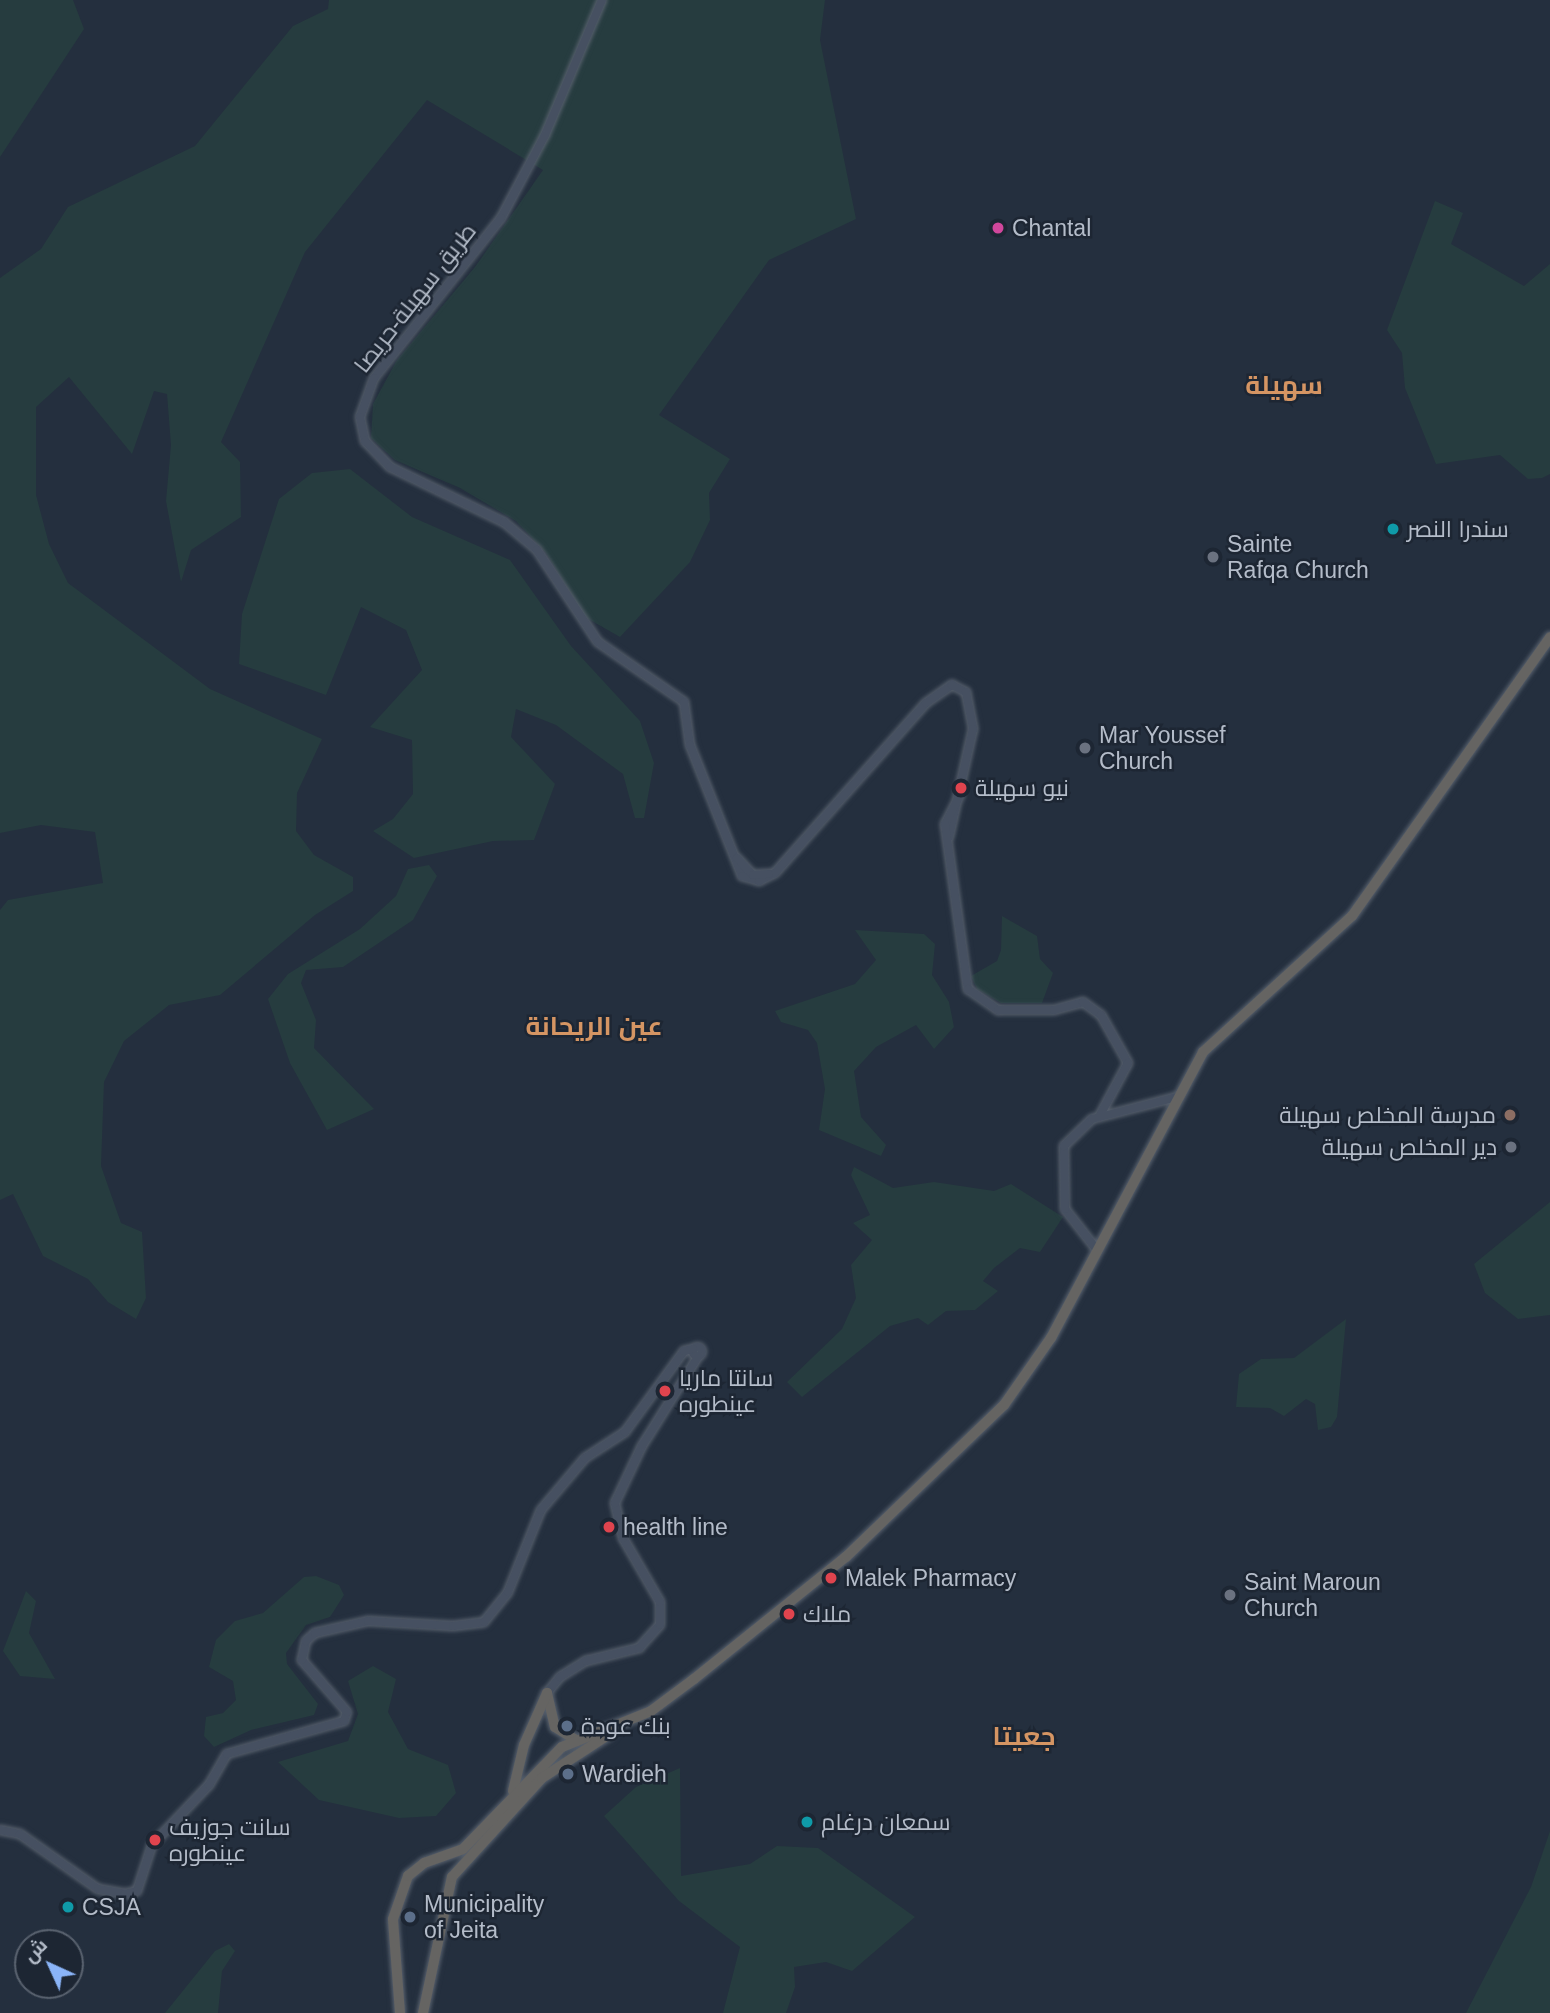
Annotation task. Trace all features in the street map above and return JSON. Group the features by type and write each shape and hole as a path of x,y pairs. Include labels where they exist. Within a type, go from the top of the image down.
{"highway":[{"path":"423,2013 449,1882 552,1769 668,1699 846,1557 955,1454 1022,1385 1177,1097 1212,1042 1360,906 1550,637"},
{"path":"547,1693 561,1734 562,1748 552,1769"},
{"path":"513,1792 524,1745 547,1693"},
{"path":"400,2013 393,1919 408,1876 424,1863 463,1849 513,1792 562,1748 616,1728"},
{"path":"561,1734 579,1741"}],"main road":[{"name":"طريق سهيلة-حريصا","path":"601,0 550,124 501,218 382,368 367,393 361,427 380,461 483,509 537,550 598,642 684,702 690,745 742,876 759,881 775,873 926,703 952,685 965,692 974,729 960,795 947,812 968,989 998,1010 1054,1010 1083,1002 1101,1015 1128,1063 1099,1117"},
{"path":"1097,1250 1065,1209 1061,1161 1071,1134 1099,1117 1177,1097"},
{"path":"0,1830 20,1835 99,1889 125,1894 137,1891 152,1845 209,1785 228,1754 345,1721 347,1712 302,1660 306,1641 315,1633 368,1621 453,1626 484,1622 508,1592 541,1510 584,1458 625,1432 681,1359 695,1352 642,1446 615,1503 623,1538 660,1602 660,1625 639,1648 586,1661 560,1677 547,1693"}],"green space":[{"path":"0,0 73,0 84,29 0,157"},
{"path":"329,0 825,0 820,40 856,219 769,260 659,415 730,459 709,493 710,520 690,562 620,637 585,617 546,553 516,521 460,488 395,460 371,438 373,404 397,360 475,267 543,170 427,100 305,252 221,442 240,462 241,517 191,550 181,582 166,501 171,445 167,394 154,391 132,454 69,377 36,407 36,495 49,544 68,583 210,689 322,739 297,793 296,831 314,855 353,877 353,891 315,915 220,995 169,1005 124,1041 104,1082 101,1166 121,1223 142,1232 146,1298 136,1319 108,1302 88,1279 43,1256 13,1194 0,1200 0,910 8,900 103,883 95,832 41,825 0,833 0,278 41,249 68,207 195,146 293,26 328,9"},
{"path":"1435,201 1463,213 1451,244 1524,286 1550,264 1550,474 1542,478 1528,479 1500,455 1436,464 1405,388 1402,353 1387,330"},
{"path":"350,469 412,517 510,560 571,646 640,721 654,763 644,818 635,818 623,774 556,725 516,709 511,737 555,784 534,840 493,841 414,858 373,831 393,819 413,794 412,740 370,727 422,670 406,630 361,607 326,695 239,664 242,614 279,499 312,473"},
{"path":"429,865 437,876 413,920 343,967 306,970 301,983 316,1020 314,1048 374,1109 327,1130 290,1063 268,999 288,974 360,929 396,896 408,869"},
{"path":"1002,916 1037,936 1040,959 1053,973 1042,1003 1001,1003 977,989 971,976 997,961 1001,950"},
{"path":"855,930 924,934 935,944 932,975 949,1002 954,1027 934,1049 916,1025 876,1047 854,1071 861,1117 886,1145 881,1156 819,1130 825,1089 817,1043 808,1030 781,1022 775,1011 855,984 876,960"},
{"path":"854,1167 893,1188 934,1182 994,1191 1011,1184 1063,1217 1040,1252 1020,1248 994,1268 983,1281 998,1291 975,1310 946,1311 928,1325 918,1318 890,1326 802,1397 787,1382 842,1329 856,1298 851,1265 872,1240 853,1223 870,1215 851,1175"},
{"path":"1550,1202 1550,1315 1518,1319 1485,1293 1474,1264"},
{"path":"1346,1319 1337,1417 1331,1427 1318,1430 1315,1404 1306,1399 1284,1416 1270,1408 1236,1407 1239,1374 1261,1359 1294,1358"},
{"path":"316,1576 339,1585 344,1595 330,1617 306,1625 286,1653 287,1664 318,1704 314,1715 251,1730 214,1747 204,1736 206,1717 223,1713 236,1700 233,1681 209,1667 216,1640 235,1621 263,1613 304,1577"},
{"path":"26,1591 36,1601 29,1633 55,1679 20,1676 3,1651"},
{"path":"373,1666 396,1679 388,1712 408,1749 448,1765 456,1793 436,1816 399,1818 319,1800 278,1762 348,1741 358,1714 348,1681"},
{"path":"680,1768 681,1876 750,1864 777,1846 818,1848 915,1917 852,1971 826,1962 794,1967 795,1987 786,2013 723,2013 740,1947 679,1901 604,1816 636,1787"},
{"path":"1550,1831 1550,2013 1466,2013 1531,1887"},
{"path":"229,1944 235,1951 222,1971 218,2013 165,2013 215,1951"}],"place":[{"name":"Chantal","path":"998,228"},
{"name":"سندرا النصر","path":"1393,529"},
{"name":"Sainte Rafqa Church","path":"1213,557"},
{"name":"Mar Youssef Church","path":"1085,748"},
{"name":"نيو سهيلة","path":"961,788"},
{"name":"مدرسة المخلص سهيلة","path":"1510,1115"},
{"name":"دير المخلص سهيلة","path":"1511,1147"},
{"name":"سانتا ماريا عينطوره","path":"665,1391"},
{"name":"health line","path":"609,1527"},
{"name":"Malek Pharmacy","path":"831,1578"},
{"name":"Saint Maroun Church","path":"1230,1595"},
{"name":"ملاك","path":"789,1614"},
{"name":"بنك عودة","path":"567,1726"},
{"name":"Wardieh","path":"568,1774"},
{"name":"سمعان درغام","path":"807,1822"},
{"name":"سانت جوزيف عينطوره","path":"155,1840"},
{"name":"CSJA","path":"68,1907"},
{"name":"Municipality of Jeita","path":"410,1917"}],"district":[{"name":"سهيلة","path":"1284,386"},
{"name":"عين الريحانة","path":"594,1027"},
{"name":"جعيتا","path":"1024,1737"}]}
